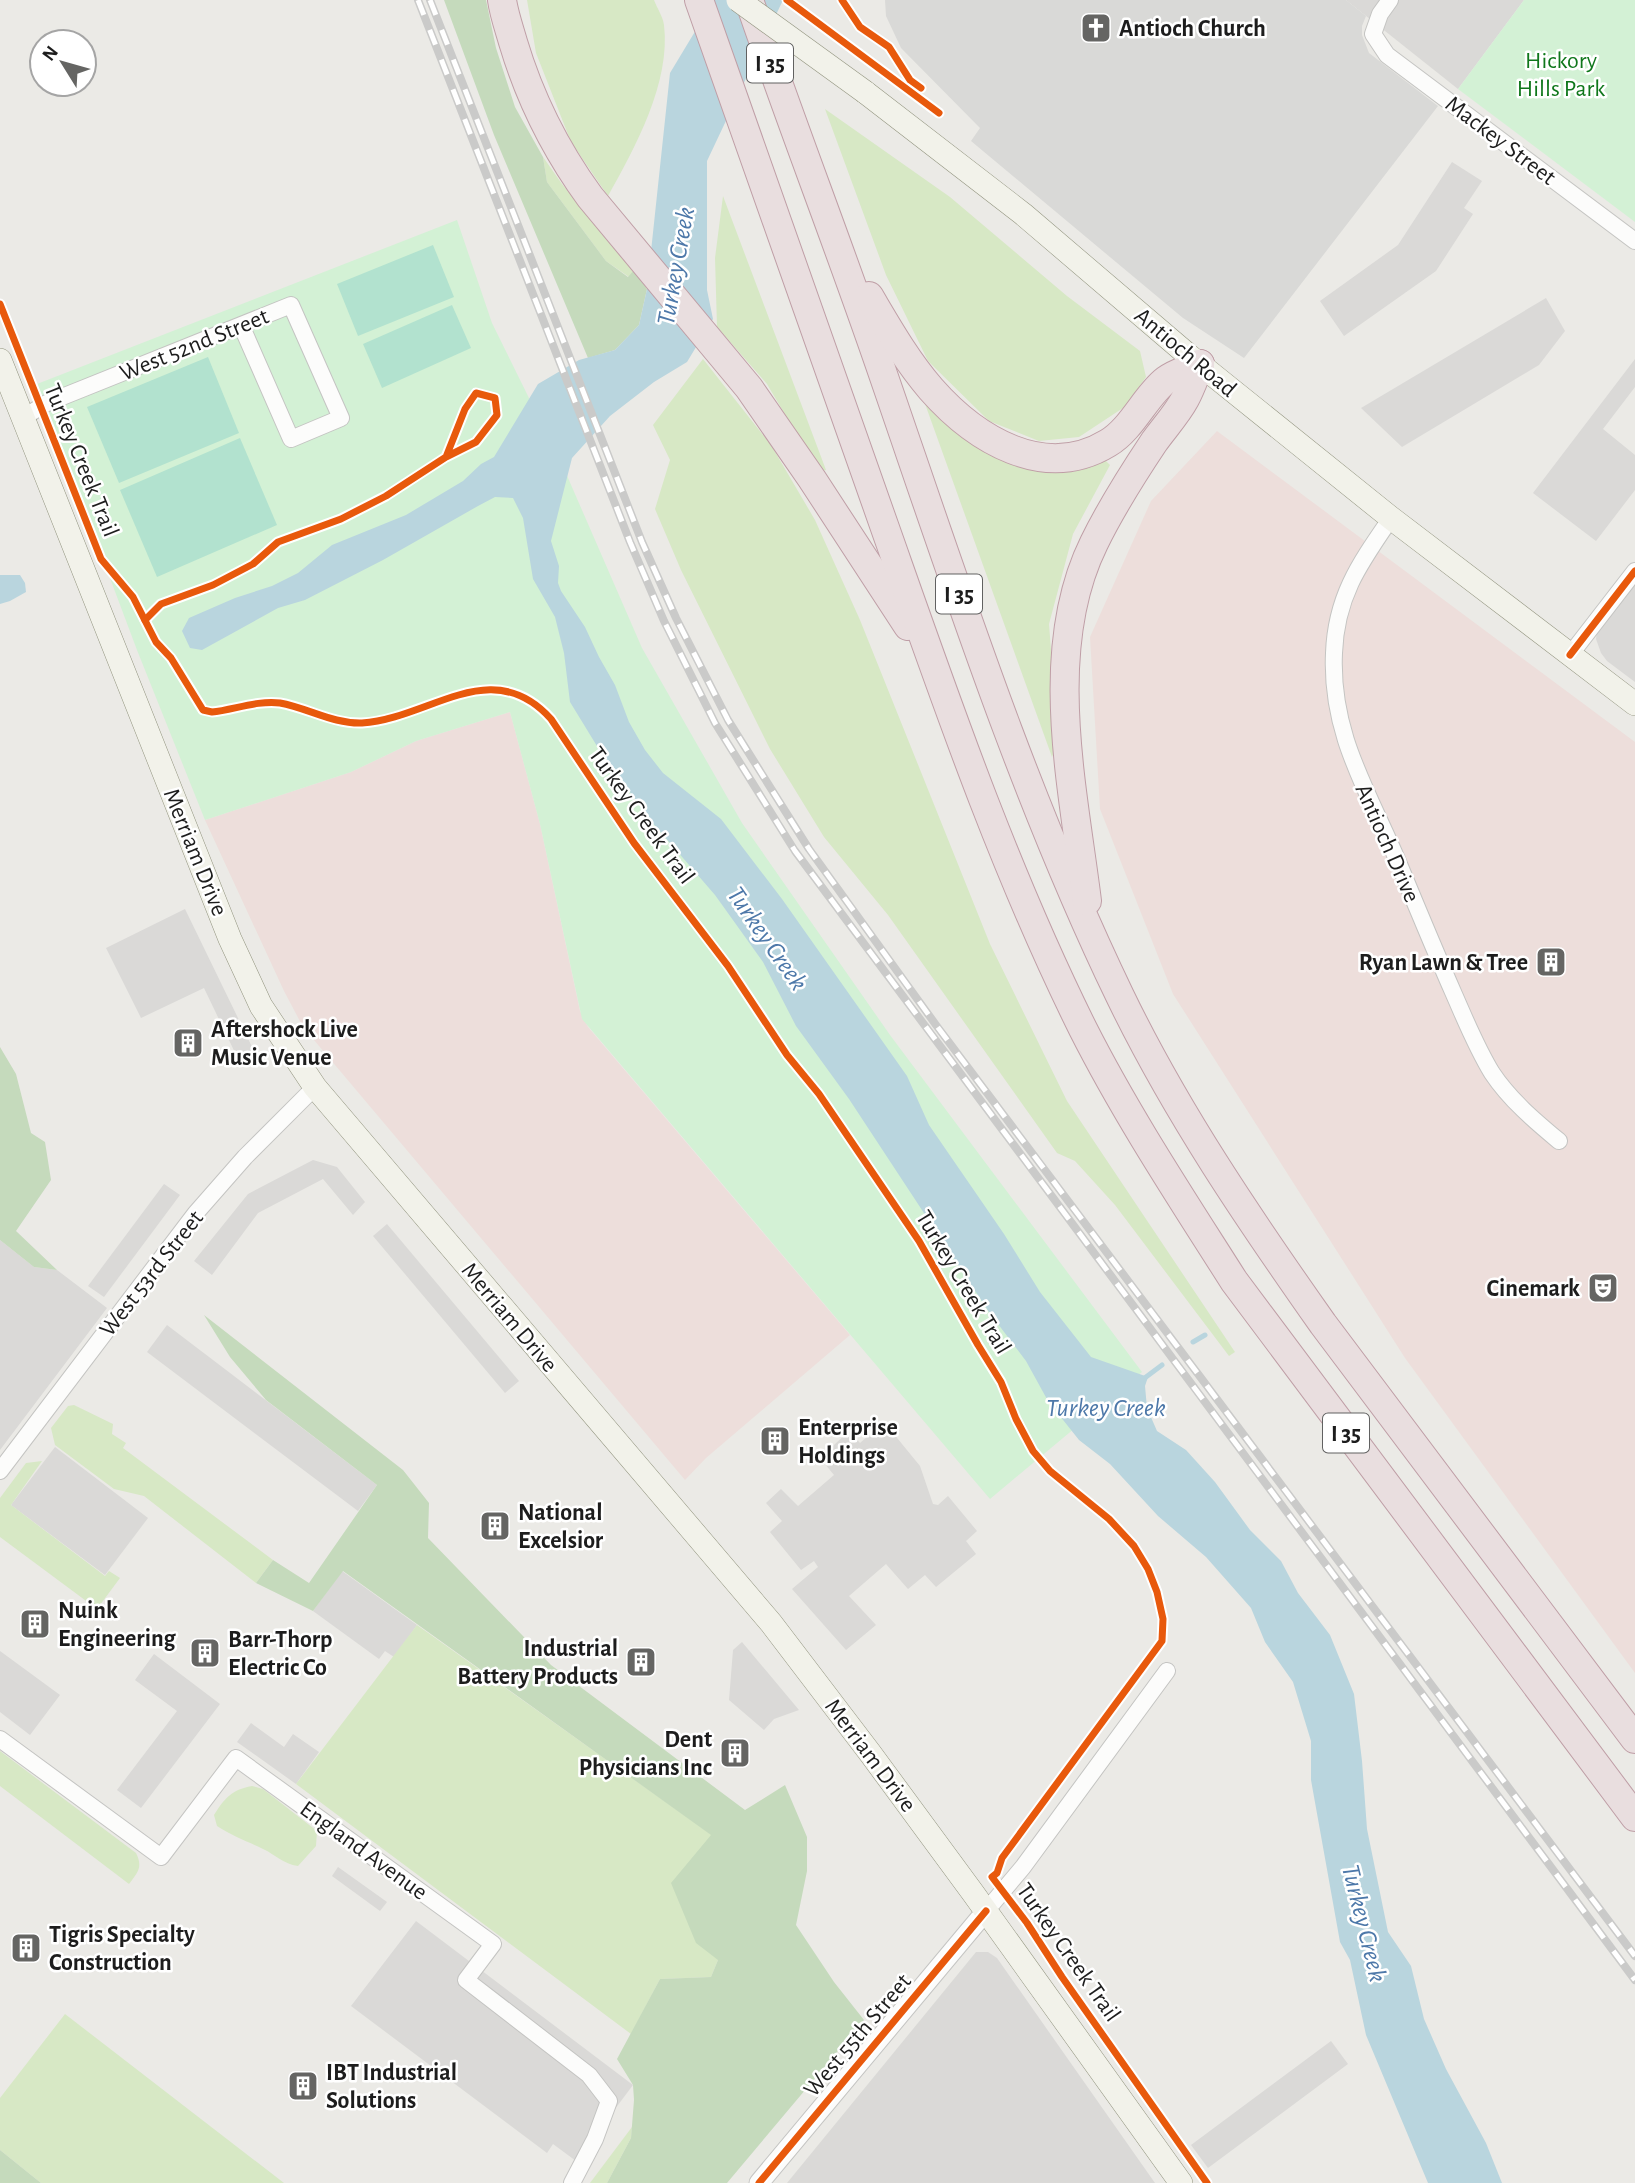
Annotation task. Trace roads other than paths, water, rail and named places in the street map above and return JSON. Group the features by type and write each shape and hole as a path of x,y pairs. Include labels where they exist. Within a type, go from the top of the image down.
{"highway":[{"path":"502,0 534,102 568,167 775,424 933,663"},
{"name":"I 35","path":"699,0 998,840 1036,929 1089,1040 1181,1198 1234,1281 1635,1817"},
{"name":"I 35","path":"749,0 792,126 840,248 1027,785 1121,999 1220,1173 1273,1253 1323,1324 1635,1739"},
{"path":"840,248 901,349 931,389 975,429 1019,452 1046,458 1069,459 1091,453 1112,441 1130,424 1166,381 1200,364"},
{"path":"1092,935 1064,684 1070,623 1077,591 1092,547 1118,499 1185,400 1200,364"}],"main road":[{"name":"Antioch Road","path":"738,0 865,92 1023,214 1200,364 1391,518 1635,704"},
{"name":"Merriam Drive","path":"0,360 230,939 261,1006 315,1087 771,1623 986,1911 1181,2183"}],"street":[{"name":"Mackey Street","path":"1390,0 1380,14 1373,34 1387,55 1635,241"},
{"name":"West 52nd Street","path":"24,417 47,403 241,325 291,305 341,418 291,439 241,325"},
{"name":"Antioch Drive","path":"1391,518 1356,568 1338,622 1334,652 1334,686 1343,732 1349,753 1394,851 1474,1041 1508,1094 1559,1141"},
{"path":"1570,655 1635,571"},
{"name":"West 53rd Street","path":"0,1471 195,1214 245,1157 315,1087"},
{"name":"West 55th Street","path":"759,2183 1023,1867 1167,1671"},
{"name":"England Avenue","path":"0,1739 161,1857 236,1758 493,1944 466,1980 589,2075 609,2101 595,2139 572,2183"}],"water":[{"name":"Turkey Creek","path":"714,0 783,0 707,161 707,290 713,319 687,362 654,382 610,416 572,458 551,541 559,566 558,583 585,627 615,685 629,722 645,750 663,773 721,819 782,899 907,1076 929,1125 1004,1234 1040,1292 1091,1357 1148,1377 1145,1386 1147,1408 1157,1431 1186,1450 1215,1482 1250,1530 1281,1561 1298,1593 1330,1635 1354,1694 1367,1829 1388,1932 1411,1966 1424,2019 1446,2069 1486,2143 1502,2183 1428,2183 1366,2035 1350,1960 1340,1942 1311,1780 1311,1741 1293,1682 1265,1642 1251,1608 1206,1557 1158,1516 1110,1464 1079,1440 1048,1401 1026,1361 989,1312 849,1099 796,1026 763,962 715,895 651,821 600,751 570,702 564,653 555,617 533,579 523,518 513,498 495,497 383,560 305,600 278,608 202,650 190,648 182,631 189,618 298,573 332,545 406,515 463,481 481,464 494,457 538,384 579,360 615,350 639,325 647,289 670,73"},
{"path":"0,575 20,575 26,592 0,604"}],"waterway":[{"path":"1193,1342 1205,1335"},
{"name":"Turkey Creek","path":"1142,1380 1162,1365"}],"railway":[{"path":"418,0 630,542 664,621 715,723 795,851 1635,1980"},
{"path":"430,0 642,542 676,618 728,720 809,849 936,1025 1635,1956"}],"place":[{"name":"Antioch Church","path":"1096,28"},
{"name":"Ryan Lawn & Tree","path":"1551,962"},
{"name":"Aftershock Live Music Venue","path":"188,1043"},
{"name":"Cinemark","path":"1603,1288"},
{"name":"Enterprise Holdings","path":"775,1441"},
{"name":"National Excelsior","path":"495,1526"},
{"name":"Nuink Engineering","path":"35,1624"},
{"name":"Barr-Thorp Electric Co","path":"205,1653"},
{"name":"Industrial Battery Products","path":"641,1662"},
{"name":"Dent Physicians Inc","path":"735,1753"},
{"name":"Tigris Specialty Construction","path":"26,1948"},
{"name":"IBT Industrial Solutions","path":"303,2086"}],"park label":[{"name":"Hickory Hills Park","path":"1561,74"}]}
